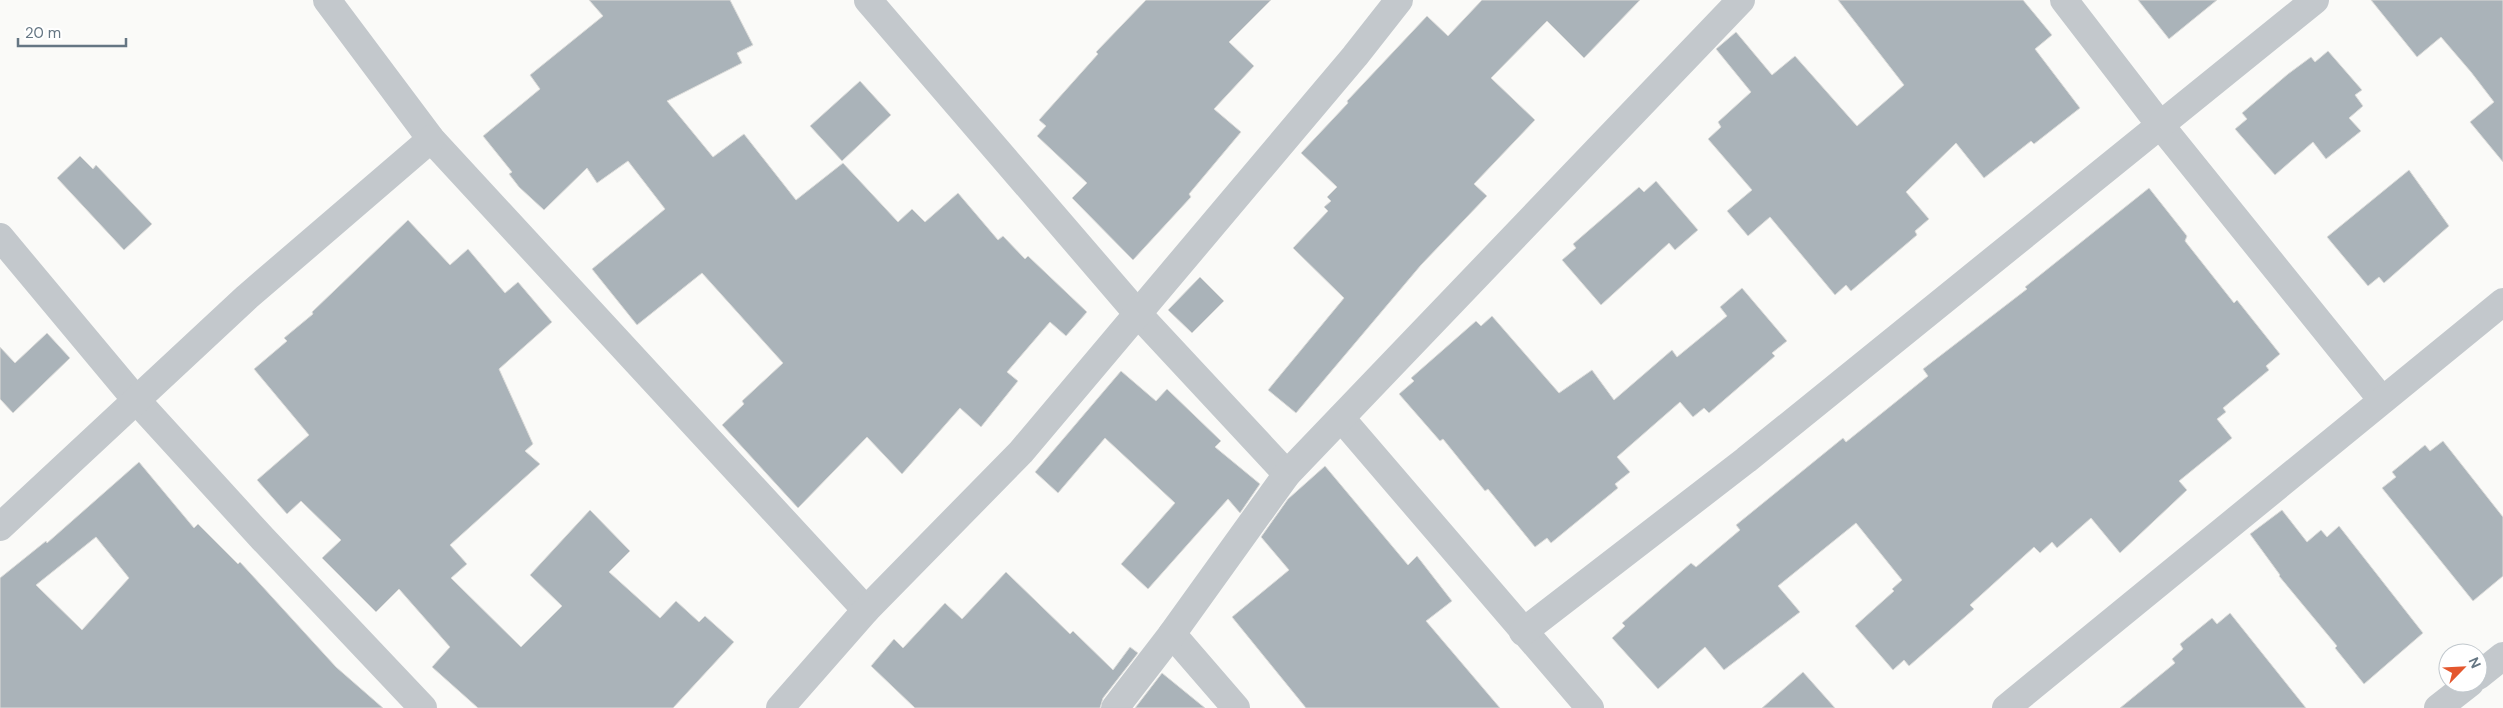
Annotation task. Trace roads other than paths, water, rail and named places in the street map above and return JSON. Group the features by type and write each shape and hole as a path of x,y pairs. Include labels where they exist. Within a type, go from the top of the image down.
{"street":[{"path":"328,0 431,139 866,610"},
{"path":"868,0 1138,314 1287,474"},
{"path":"780,708 866,610 1021,452 1355,56 1399,0"},
{"path":"1115,708 1172,634 1287,474 1741,0"},
{"path":"2064,0 2161,126 2382,400"},
{"path":"1523,632 1746,460 2315,0"},
{"path":"0,527 247,297 431,139"},
{"path":"0,238 137,401 262,539 423,708"},
{"path":"2006,708 2503,302"},
{"path":"1341,418 1590,708"},
{"path":"1172,634 1236,708"},
{"path":"2488,668 2503,656"},
{"path":"2438,708 2457,693"}]}
